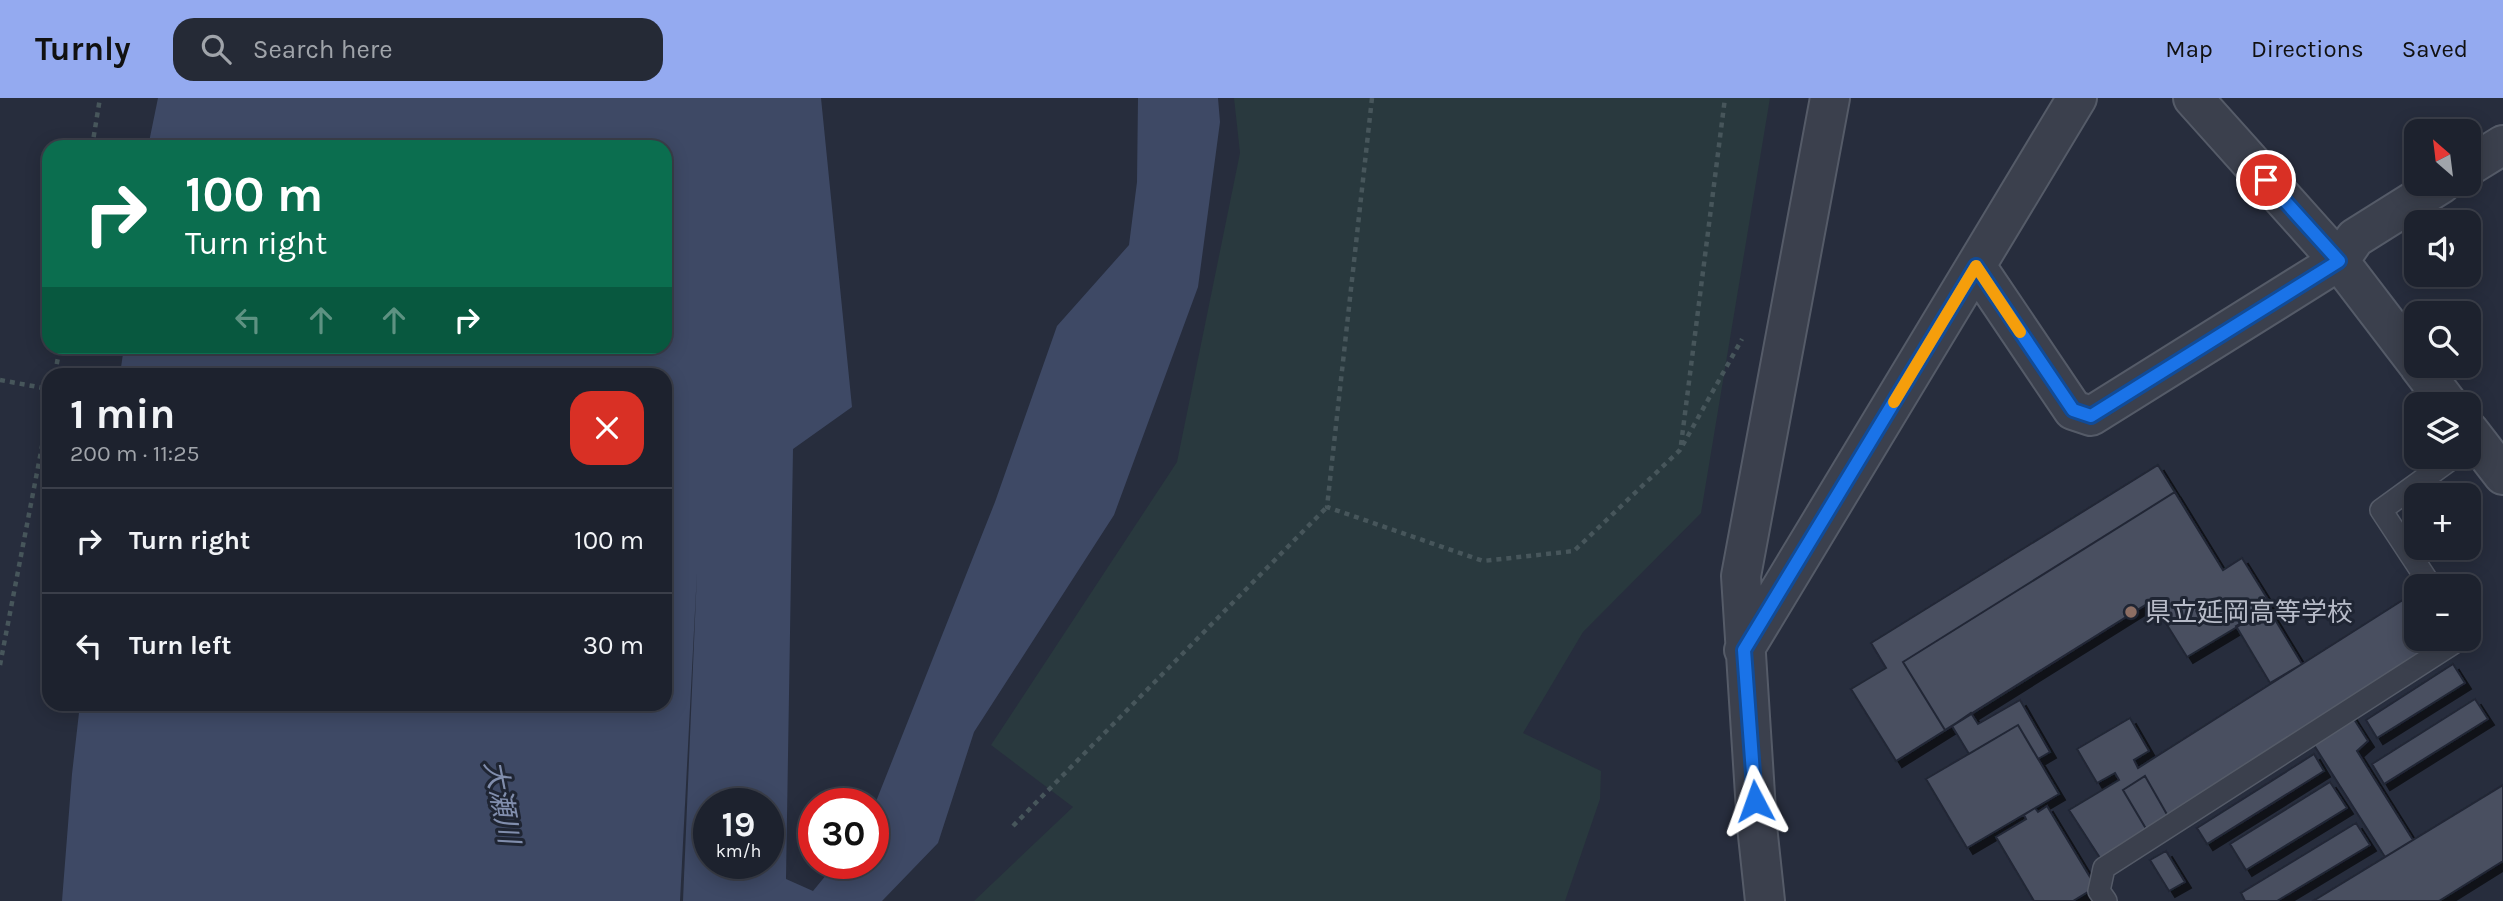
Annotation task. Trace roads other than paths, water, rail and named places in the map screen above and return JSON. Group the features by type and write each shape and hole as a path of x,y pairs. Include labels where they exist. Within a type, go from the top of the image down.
{"street":[{"path":"1765,901 1744,650 1741,576 1830,98"},
{"path":"1744,650 2077,98"},
{"path":"2193,98 2339,261 2404,346"},
{"path":"2482,158 2503,145"},
{"path":"1976,266 2073,410 2091,416 2339,261 2355,238 2422,196"},
{"path":"2481,455 2503,475"}],"lane":[{"path":"2423,574 2381,510 2434,469"},
{"path":"2106,901 2099,891 2104,868 2441,651"}],"water":[{"name":"大瀬川","path":"158,98 821,98 852,407 793,449 786,879 813,891 823,879 889,879 889,788 881,788 995,502 1057,326 1129,245 1137,182 1138,98 1218,98 1220,122 1198,287 1114,515 974,732 938,843 882,901 683,901 697,572 680,901 62,901 79,711 672,711 672,368 121,368 123,354 672,354 672,140 149,140"}],"place":[{"name":"県立延岡高等学校","path":"2131,612"}]}
